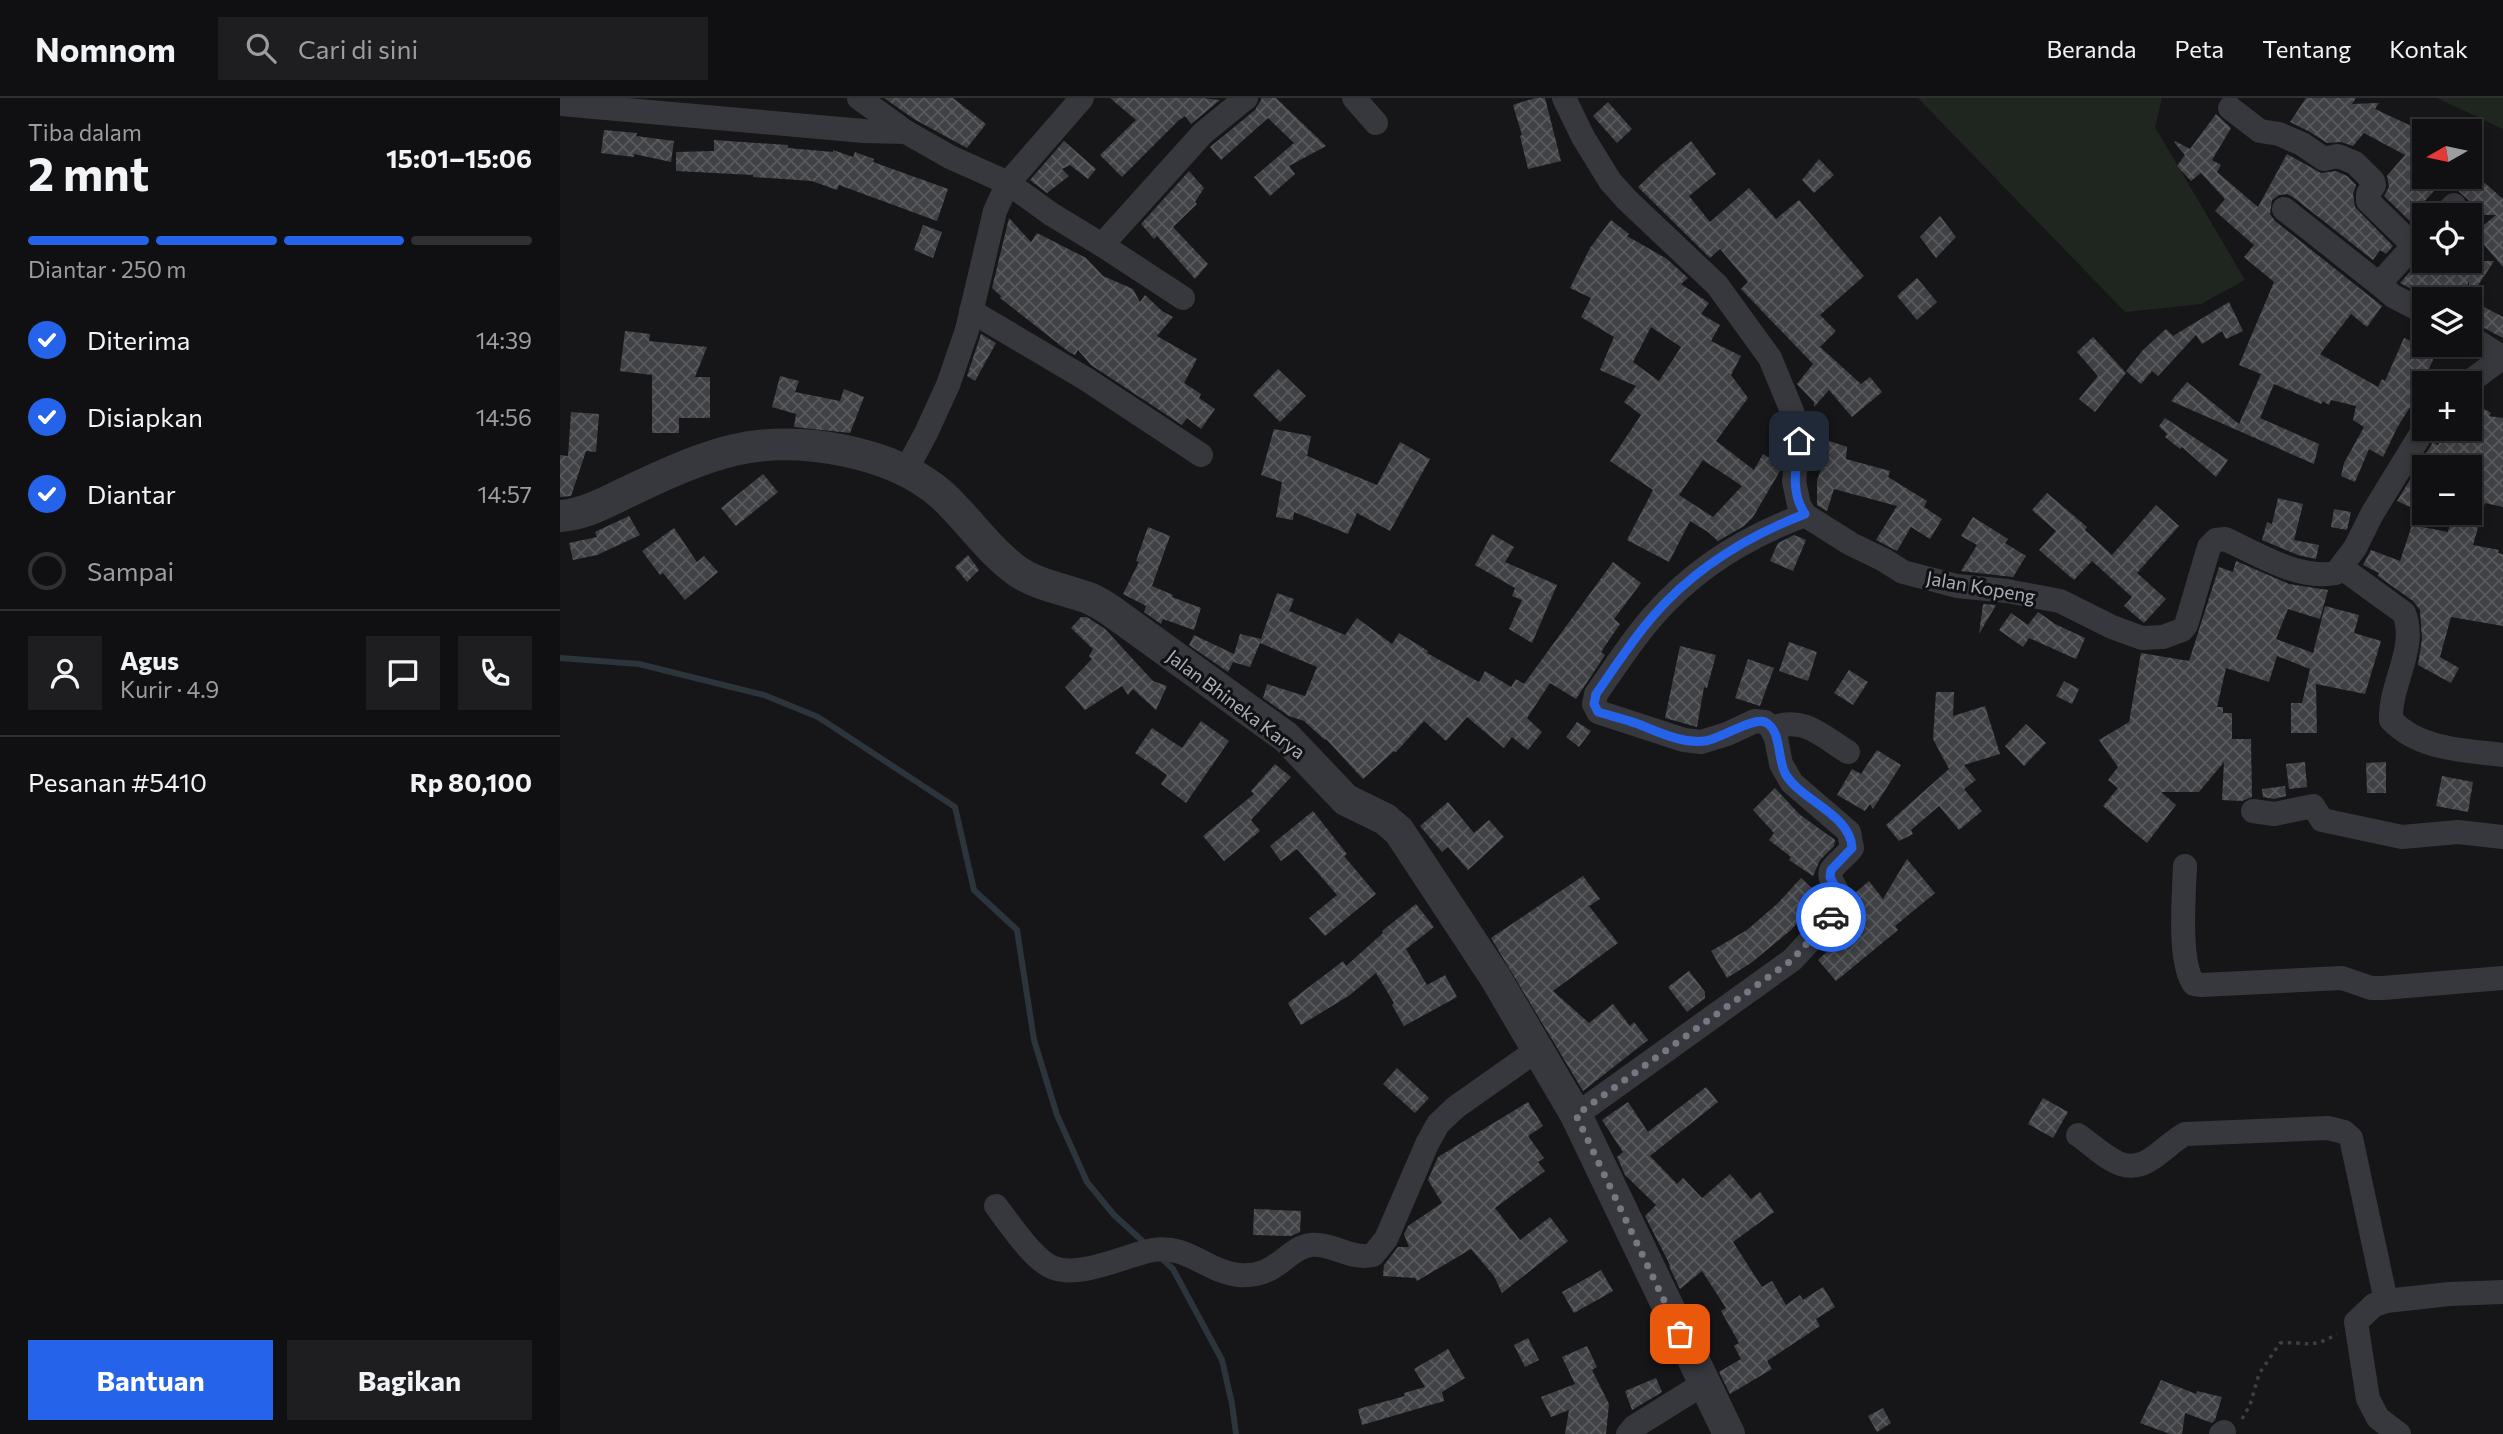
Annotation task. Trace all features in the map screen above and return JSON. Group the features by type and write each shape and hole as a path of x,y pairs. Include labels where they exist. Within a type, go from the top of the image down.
{"street":[{"path":"859,98 906,132 950,157 1008,183 1051,214 1183,298"},
{"path":"906,470 948,385 967,330 995,211 1008,183 1081,98"},
{"path":"1102,245 1203,133 1246,98"},
{"path":"1354,98 1377,123"},
{"path":"1564,98 1583,137 1610,181 1717,285 1770,358 1792,411 1799,441 1794,481 1798,505 1805,514 1744,542 1692,578 1655,614 1594,699 1598,712 1684,740 1712,740 1755,721 1765,722 1776,738 1785,774 1849,832 1852,839 1852,848 1831,870 1830,877 1841,895 1843,905 1792,960 1576,1115"},
{"path":"560,104 864,131 906,132"},
{"path":"2230,108 2260,131 2279,134 2302,144 2324,159 2337,156 2355,163 2373,181 2368,201 2412,235"},
{"path":"2284,209 2393,296 2412,306"},
{"path":"2379,284 2412,247"},
{"path":"971,311 1086,379 1201,455"},
{"path":"2482,345 2502,357 2482,372"},
{"path":"2417,441 2342,568 2403,612 2406,620 2406,650 2390,708 2390,720 2402,731 2433,745 2503,755"},
{"name":"Jalan Bhineka Karya","path":"560,516 598,506 708,458 762,446 828,448 863,456 906,470 939,493 996,555 1020,573 1089,598 1110,610 1286,737 1346,800 1385,819 1399,831 1495,977 1576,1115 1729,1434"},
{"name":"Jalan Kopeng","path":"1805,514 1903,572 1957,586 2007,591 2060,601 2112,627 2151,639 2182,630 2186,625 2209,547 2216,540 2225,539 2299,572 2320,576 2336,573 2342,568"},
{"path":"1771,728 1783,723 1802,724 1848,752"},
{"path":"2253,811 2274,814 2313,806 2322,820 2402,836 2458,832 2503,837"},
{"path":"2185,866 2184,939 2188,976 2194,984 2342,978 2371,988 2384,988 2503,978"},
{"path":"996,1206 1042,1262 1055,1269 1070,1271 1155,1249 1181,1250 1200,1262 1236,1275 1256,1275 1274,1268 1303,1247 1312,1245 1362,1257 1373,1255 1386,1239 1427,1143 1438,1124 1456,1107 1537,1050"},
{"path":"2078,1135 2125,1167 2140,1167 2157,1156 2168,1143 2185,1134 2328,1128 2344,1132 2351,1138 2386,1301"},
{"path":"2399,1434 2378,1418 2368,1399 2356,1322 2374,1305 2386,1301 2449,1294 2503,1292"},
{"path":"1628,1434 1634,1427 1703,1384"}],"path":[{"path":"2250,1405 2259,1374 2280,1343 2294,1342 2311,1346 2334,1337 2356,1322"}],"shaded area":[{"path":"1918,98 2162,98 2155,127 2245,280 2201,304 2125,312"},
{"path":"2437,98 2503,98 2503,129"}],"building":[{"path":"884,98 953,98 986,124 967,148 914,119"},
{"path":"1110,98 1220,100 1191,124 1185,116 1178,121 1122,177 1100,155 1136,120"},
{"path":"1262,98 1276,98 1326,146 1289,166 1295,174 1270,196 1254,177 1294,143 1268,118 1221,160 1210,147 1255,110"},
{"path":"1535,98 1545,98 1561,161 1528,169 1513,105"},
{"path":"2306,98 2356,98 2352,104 2379,103 2375,109 2412,126 2412,189 2436,189 2423,203 2412,203 2412,223 2384,196 2389,187 2387,176 2405,155 2364,133 2353,146 2341,142 2327,143 2290,122"},
{"path":"1608,102 1632,129 1617,143 1593,116"},
{"path":"2216,114 2231,128 2212,160 2221,165 2217,172 2258,207 2287,154 2321,173 2336,171 2347,176 2356,185 2353,194 2355,207 2393,246 2386,254 2380,250 2373,260 2293,197 2287,194 2279,195 2272,200 2270,214 2275,221 2382,306 2367,327 2351,314 2320,354 2378,387 2382,379 2385,381 2404,338 2412,342 2412,357 2434,357 2428,371 2412,371 2412,404 2383,457 2369,449 2355,482 2341,476 2344,463 2364,427 2353,420 2356,406 2331,400 2329,405 2323,401 2321,404 2274,384 2260,418 2319,444 2314,464 2171,401 2187,382 2239,424 2261,374 2239,365 2274,282 2244,257 2254,245 2215,211 2225,199 2201,173 2191,181 2177,166 2185,155 2174,142 2190,149"},
{"path":"604,130 637,133 636,136 674,141 671,162 634,154 634,157 601,153"},
{"path":"714,140 833,150 853,157 855,152 874,159 873,162 948,189 937,221 839,185 837,190 812,181 676,171 676,152 714,151"},
{"path":"1064,141 1096,169 1088,179 1070,165 1062,169 1069,176 1047,193 1030,180"},
{"path":"1691,141 1716,174 1689,196 1710,222 1749,188 1776,219 1799,200 1864,276 1820,315 1836,331 1820,347 1861,384 1870,377 1882,392 1852,417 1829,390 1814,407 1814,402 1797,384 1813,364 1741,289 1748,282 1720,249 1710,258 1638,187"},
{"path":"1819,159 1834,175 1814,193 1802,180"},
{"path":"1189,171 1204,188 1195,202 1197,204 1173,227 1208,264 1195,279 1157,236 1154,239 1141,224"},
{"path":"2482,181 2503,199 2503,267 2482,242 2482,226 2496,215 2485,215 2482,212 2482,203 2472,203 2456,189 2482,189"},
{"path":"1940,216 1956,237 1936,258 1920,237"},
{"path":"1009,218 1031,242 1037,233 1086,258 1103,276 1133,289 1140,302 1145,295 1173,317 1157,336 1197,359 1184,383 1201,394 1199,398 1215,409 1201,429 1187,418 1182,425 1091,365 1078,350 1075,355 1069,352 1000,298 992,288"},
{"path":"1611,220 1629,234 1627,236 1667,259 1688,278 1681,284 1709,303 1701,314 1720,325 1711,341 1741,356 1731,375 1748,398 1716,441 1754,470 1763,454 1781,465 1753,517 1744,526 1718,541 1690,521 1669,562 1627,540 1653,490 1610,461 1641,415 1624,402 1636,386 1600,370 1614,337 1581,317 1591,298 1570,288 1590,248","holes":["1651,327 1681,347 1659,381 1633,362","1703,460 1742,486 1713,517 1679,495"]},
{"path":"923,225 942,232 933,258 914,250"},
{"path":"2482,261 2494,261 2477,287 2469,287 2469,281 2466,287 2412,287 2412,289 2400,283 2412,270 2412,273 2482,273"},
{"path":"1917,278 1937,302 1917,320 1897,296"},
{"path":"2229,302 2243,331 2226,339 2222,331 2202,344 2196,335 2158,376 2152,371 2141,384 2126,371 2143,350 2166,329 2173,336"},
{"path":"2482,306 2503,317 2503,338 2482,327"},
{"path":"625,331 650,334 649,341 707,347 695,377 710,377 710,418 679,418 679,433 652,433 652,375 620,371"},
{"path":"981,334 996,343 975,381 967,376"},
{"path":"2093,337 2126,373 2095,412 2079,399 2098,376 2077,352"},
{"path":"1278,369 1306,396 1280,422 1253,395"},
{"path":"780,376 799,381 795,392 840,401 844,389 864,397 850,433 794,427 796,414 772,407"},
{"path":"2482,408 2491,413 2489,416 2503,418 2503,507 2485,503 2482,514 2482,455 2425,455 2433,442 2438,445 2440,441 2482,441"},
{"path":"571,412 599,414 596,452 586,451 571,496 560,497 560,455 568,456"},
{"path":"2165,418 2228,460 2216,477 2182,447 2180,449 2165,437 2167,434 2159,426"},
{"path":"1274,429 1311,436 1307,456 1377,485 1400,442 1430,459 1390,531 1357,513 1348,534 1294,512 1293,520 1276,517 1282,482 1261,475"},
{"path":"1821,438 1847,447 1846,459 1890,471 1888,477 1927,501 1924,507 1942,519 1930,539 1911,527 1897,551 1876,540 1897,506 1834,489 1827,511 1817,505 1817,481 1823,463 1816,461 1816,450"},
{"path":"763,474 778,492 736,526 721,508"},
{"path":"2412,476 2412,508 2397,501"},
{"path":"2047,493 2087,527 2085,530 2112,555 2156,505 2179,526 2137,573 2166,599 2144,623 2124,606 2132,597 2092,561 2074,580 2039,550 2056,531 2032,510"},
{"path":"2278,498 2303,504 2294,540 2319,545 2316,559 2298,555 2262,540 2267,522 2272,524"},
{"path":"2334,509 2351,512 2347,530 2331,527"},
{"path":"629,516 640,535 597,555 573,560 569,543 597,537 595,532"},
{"path":"1973,517 2008,539 2005,543 2026,556 2013,577 1961,571 1977,545 1961,536"},
{"path":"2412,525 2448,532 2450,525 2479,525 2473,545 2499,550 2498,553 2503,554 2503,626 2451,617 2440,657 2459,668 2451,683 2418,665 2422,639 2420,610 2413,601 2378,576 2379,573 2363,565 2371,550 2400,561"},
{"path":"1148,527 1170,536 1152,586 1201,608 1194,630 1163,619 1161,624 1144,612 1146,606 1123,594 1139,562 1136,561"},
{"path":"674,528 697,562 704,556 718,572 685,600 663,573 660,575 642,551"},
{"path":"1492,534 1514,547 1505,562 1557,585 1532,643 1509,629 1522,600 1512,596 1515,588 1475,565"},
{"path":"1794,535 1806,540 1793,571 1770,561 1778,543"},
{"path":"968,555 979,570 967,582 955,567"},
{"path":"2236,561 2289,584 2328,590 2320,619 2288,609 2276,639 2313,653 2325,606 2359,615 2354,633 2381,641 2365,694 2316,684 2317,733 2291,733 2291,703 2302,703 2310,669 2277,656 2269,682 2226,668 2217,707 2223,707 2223,713 2232,713 2232,739 2251,739 2252,797 2242,801 2222,800 2224,762 2199,792 2161,792 2176,805 2147,843 2103,806 2118,788 2108,780 2118,767 2099,740 2129,722 2141,653 2189,661 2219,567 2233,572"},
{"path":"1613,562 1641,583 1614,619 1620,624 1601,652 1605,655 1576,699 1550,683 1527,718 1542,732 1528,750 1512,737 1504,748 1467,717 1446,741 1424,721 1396,752 1363,779 1326,739 1304,721 1289,716 1263,698 1267,684 1305,696 1317,667 1260,643 1250,667 1233,662 1228,672 1189,645 1194,635 1234,654 1240,634 1261,639 1277,593 1294,599 1289,611 1345,635 1357,618 1392,644 1399,633 1428,651 1427,653 1479,682 1485,671 1511,687 1516,679 1524,684"},
{"path":"1983,604 1996,605 1979,634"},
{"path":"2038,612 2055,624 2085,638 2076,659 2029,638 2023,647 1999,630 2011,613 2028,625"},
{"path":"1081,617 1087,617 1105,629 1153,681 1167,686 1156,710 1133,689 1128,695 1122,686 1085,710 1065,687 1092,659 1089,656 1093,649 1071,628"},
{"path":"1789,642 1817,652 1808,681 1779,671"},
{"path":"1680,646 1716,655 1707,688 1704,687 1697,727 1665,718"},
{"path":"1748,659 1774,668 1760,706 1735,698"},
{"path":"1849,670 1868,682 1853,705 1834,693"},
{"path":"2064,681 2079,689 2072,704 2056,696"},
{"path":"1936,692 1954,692 1953,716 1985,706 2000,754 1964,765 1976,780 1964,789 1982,811 1959,830 1939,806 1911,830 1913,834 1899,841 1886,825 1949,769 1933,739"},
{"path":"1201,721 1229,741 1186,803 1161,784 1167,775 1135,753 1152,728 1182,748"},
{"path":"1577,722 1591,731 1579,747 1566,737"},
{"path":"2026,724 2046,743 2024,766 2005,746"},
{"path":"1877,750 1901,765 1873,809 1870,804 1865,811 1837,795 1852,769 1861,774"},
{"path":"2305,762 2307,787 2289,789 2286,764"},
{"path":"2386,762 2386,793 2367,793 2366,763"},
{"path":"1275,764 1291,777 1251,820 1260,831 1224,861 1203,836 1254,794 1251,791"},
{"path":"2442,776 2473,782 2468,812 2436,806"},
{"path":"2285,786 2286,796 2274,799 2263,797 2262,789"},
{"path":"1775,788 1799,814 1835,840 1834,846 1820,860 1813,876 1789,860 1791,857 1769,840 1774,833 1753,810"},
{"path":"1448,802 1474,833 1489,820 1504,837 1468,870 1448,847 1442,852 1420,826"},
{"path":"1313,811 1347,854 1344,856 1376,894 1325,936 1309,918 1337,895 1297,849 1281,861 1270,846"},
{"path":"1907,859 1935,893 1895,926 1898,930 1836,981 1818,960 1862,919 1856,911 1858,902 1855,893 1869,881 1883,899"},
{"path":"1583,876 1600,899 1589,906 1618,943 1553,991 1589,1023 1613,1004 1630,1026 1634,1022 1648,1040 1583,1091 1491,938"},
{"path":"1801,878 1821,897 1791,930 1751,963 1727,978 1711,951 1747,930"},
{"path":"1416,904 1434,927 1406,949 1427,985 1445,975 1457,997 1404,1026 1376,973 1350,995 1301,1025 1288,1003 1343,961 1346,966 1383,933 1382,931"},
{"path":"1689,971 1705,992 1705,998 1687,1012 1668,987"},
{"path":"1397,1068 1429,1098 1415,1113 1383,1084"},
{"path":"1706,1087 1718,1102 1650,1156 1677,1184 1683,1178 1702,1198 1730,1174 1751,1199 1760,1192 1774,1212 1733,1242 1762,1287 1772,1281 1786,1305 1800,1295 1803,1300 1823,1287 1835,1307 1816,1319 1820,1326 1767,1361 1772,1369 1730,1394 1719,1372 1741,1359 1734,1346 1739,1343 1721,1311 1726,1308 1702,1271 1680,1289 1645,1216 1656,1205 1625,1175 1617,1157 1623,1152 1602,1120 1628,1102 1648,1132"},
{"path":"2043,1098 2068,1112 2053,1138 2028,1124"},
{"path":"1528,1102 1543,1126 1528,1136 1544,1158 1538,1162 1545,1171 1495,1208 1520,1240 1550,1217 1568,1241 1502,1293 1494,1276 1471,1249 1417,1281 1415,1278 1383,1276 1384,1265 1398,1247 1409,1247 1404,1234 1408,1226 1442,1203 1428,1180 1438,1157"},
{"path":"1254,1209 1301,1211 1300,1232 1291,1236 1253,1235"},
{"path":"1601,1270 1613,1291 1574,1313 1562,1292"},
{"path":"1528,1338 1539,1360 1525,1367 1514,1345"},
{"path":"1587,1346 1597,1367 1592,1370 1609,1404 1606,1434 1565,1434 1569,1410 1551,1417 1541,1397 1575,1384 1562,1357"},
{"path":"1448,1349 1465,1378 1442,1392 1444,1401 1362,1425 1358,1409 1405,1396 1404,1393 1425,1387 1414,1369"},
{"path":"1656,1378 1662,1392 1632,1410 1625,1391"},
{"path":"2161,1380 2196,1394 2197,1391 2222,1397 2215,1420 2212,1423 2185,1413 2182,1434 2170,1434 2140,1423"},
{"path":"1883,1408 1891,1423 1877,1432 1868,1416"}],"waterway":[{"path":"560,658 639,664 764,695 818,717 955,807 974,890 1017,930 1034,1040 1057,1115 1087,1182 1114,1215 1148,1246"},
{"path":"1161,1258 1173,1269 1222,1360 1236,1434"}],"way so far":[{"path":"1680,1334 1576,1115 1792,960 1831,917"}],"route":[{"path":"1799,441 1794,481 1798,505 1805,514 1727,552 1692,578 1655,614 1638,635 1596,694 1594,704 1598,712 1684,740 1701,742 1712,740 1755,721 1765,722 1776,738 1785,774 1849,832 1852,839 1852,848 1831,870 1830,877 1841,895 1843,905 1831,917"}]}
